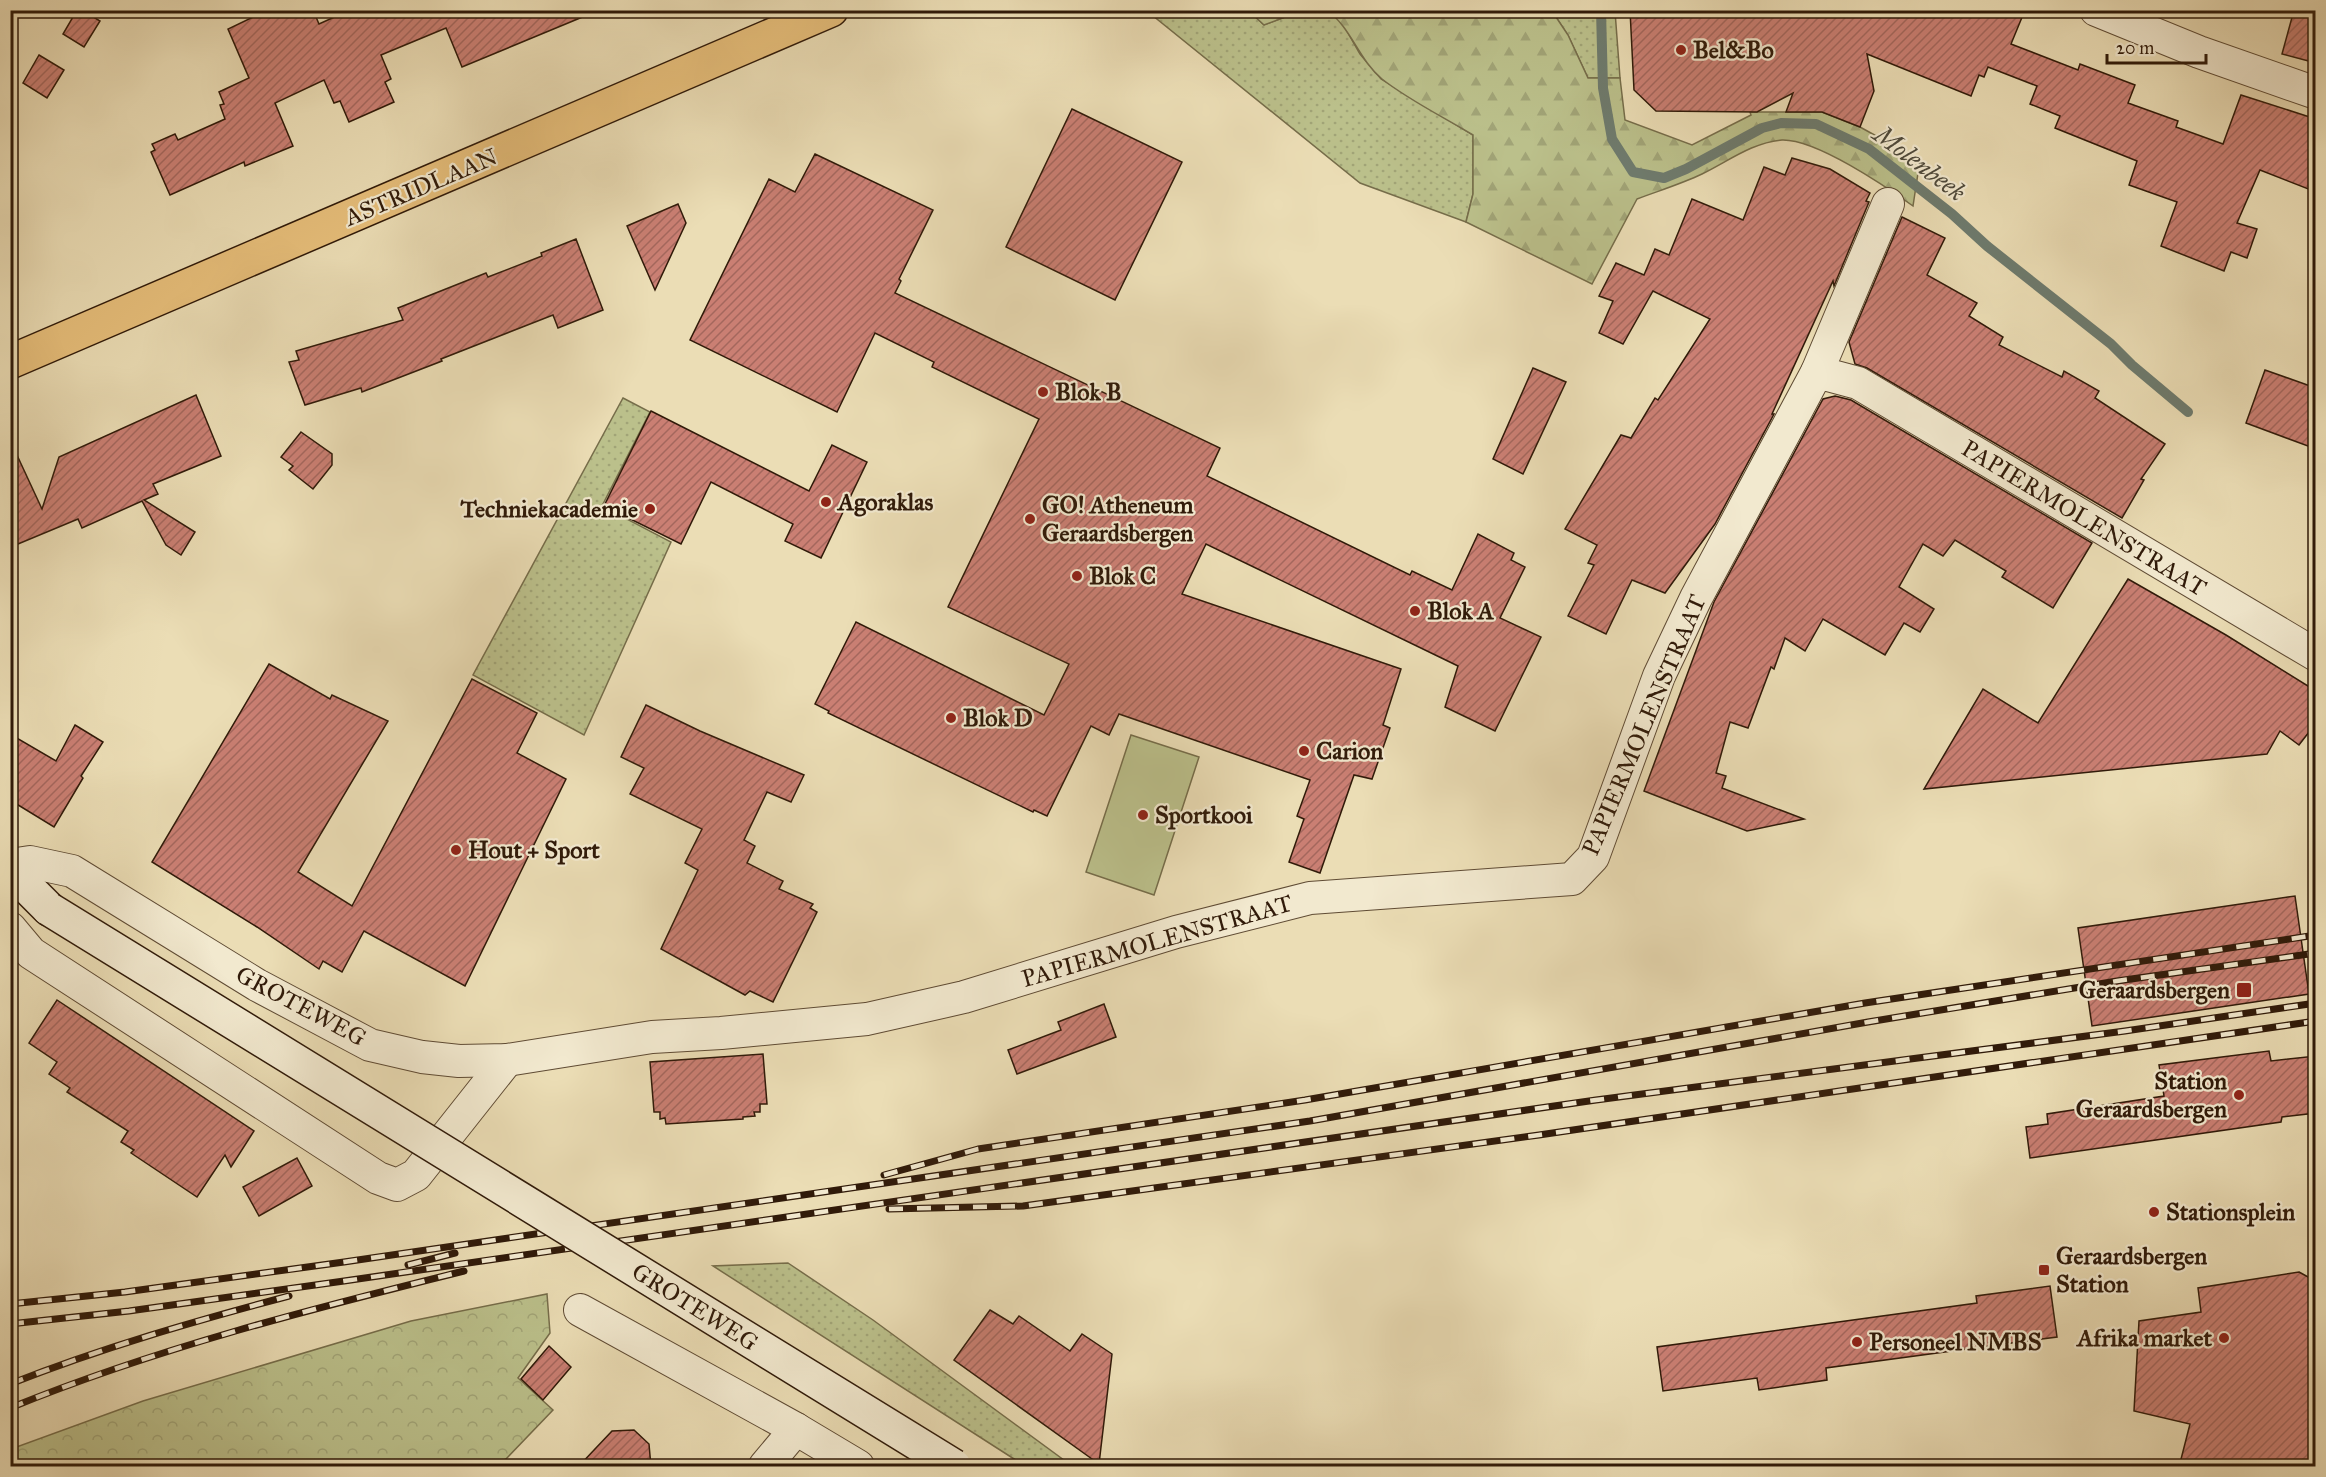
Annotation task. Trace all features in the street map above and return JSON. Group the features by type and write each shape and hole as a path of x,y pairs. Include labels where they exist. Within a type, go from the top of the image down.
{"main road":[{"name":"ASTRIDLAAN","path":"10,362 831,10"},
{"name":"GROTEWEG","path":"10,868 50,909 954,1467"},
{"name":"GROTEWEG","path":"10,897 50,909"}],"street":[{"path":"2096,10 2199,52 2316,93"},
{"name":"PAPIERMOLENSTRAAT","path":"507,1060 651,1037 721,1033 867,1019 964,997 1176,932 1310,898 1572,879 1593,857 1659,676 1696,598 1817,372 1888,204"},
{"name":"PAPIERMOLENSTRAAT","path":"1817,372 1858,383 2316,655"},
{"name":"GROTEWEG","path":"10,868 30,862 72,871 257,985 370,1044 422,1057 459,1061 507,1060"},
{"path":"10,928 31,953 378,1178 397,1185 416,1175 507,1060"},
{"path":"580,1310 796,1429 858,1467"},
{"path":"765,1467 796,1429"}],"green space":[{"path":"1147,11 1249,11 1264,25 1288,16 1289,11 1328,11 1340,19 1360,54 1381,79 1473,135 1473,194 1466,222 1360,183"},
{"path":"1249,11 1289,11 1288,16 1264,25"},
{"path":"1328,11 1552,11 1568,35 1588,78 1620,78 1625,120 1692,145 1751,115 1750,112 1822,112 1860,127 1920,160 1913,206 1850,165 1813,147 1782,140 1761,144 1694,178 1637,199 1592,284 1466,222 1473,194 1473,135 1414,101 1382,79 1367,63 1343,26"},
{"path":"1552,11 1615,11 1620,78 1588,78 1568,35"},
{"path":"623,398 650,412 602,506 671,542 584,735 473,675"},
{"name":"Sportkooi","path":"1131,735 1199,757 1154,895 1086,872"},
{"path":"788,1263 873,1320 1072,1466 1025,1466 713,1266"},
{"path":"547,1294 550,1333 518,1378 553,1410 506,1459 492,1466 11,1466 11,1449 143,1401 411,1321"}],"building":[{"path":"77,10 82,10 100,21 84,47 63,34"},
{"path":"268,10 313,10 319,24 350,10 597,11 462,67 446,28 381,55 391,79 385,82 394,102 349,122 340,101 334,103 324,80 275,103 293,146 245,166 244,162 170,195 151,152 155,150 152,144 175,134 178,140 225,119 220,105 224,104 219,92 249,78 228,29"},
{"path":"1630,10 2025,10 2011,44 2078,70 2080,64 2135,85 2128,103 2178,121 2176,127 2223,144 2241,95 2316,119 2316,192 2260,170 2237,223 2257,229 2247,258 2231,252 2224,271 2161,246 2177,202 2129,185 2137,161 2055,128 2060,116 2030,104 2037,86 1988,67 1984,77 1979,75 1971,96 1867,54 1874,91 1860,127 1822,112 1786,112 1793,93 1757,112 1656,111 1634,90"},
{"path":"2294,10 2316,10 2316,63 2282,54"},
{"path":"39,55 64,70 47,98 23,83"},
{"path":"1072,109 1182,162 1115,300 1006,247"},
{"path":"815,154 933,210 899,279 901,281 895,293 1220,448 1207,476 1410,575 1412,571 1452,590 1478,534 1514,553 1511,560 1525,567 1500,618 1541,637 1495,731 1445,707 1458,666 1206,544 1182,594 1401,669 1383,725 1390,728 1372,779 1354,775 1320,873 1289,862 1304,819 1297,816 1310,780 1119,714 1109,735 1091,726 1047,816 1034,810 1033,812 828,713 829,711 815,704 856,622 1044,715 1069,664 948,607 1039,419 932,367 934,362 875,333 837,412 690,340 769,179 795,192"},
{"path":"1792,158 1830,169 1870,193 1866,201 1869,202 1834,286 1833,281 1772,414 1774,414 1715,524 1665,593 1632,580 1606,634 1568,616 1594,565 1588,563 1597,545 1565,529 1621,435 1631,438 1655,398 1658,400 1710,319 1653,291 1623,344 1599,333 1613,301 1599,296 1616,263 1644,275 1655,249 1669,255 1692,199 1743,220 1764,167 1785,175"},
{"path":"678,204 686,223 655,290 627,226"},
{"path":"1902,217 1945,238 1927,275 1977,303 1969,316 2003,337 1999,345 2062,377 2064,371 2099,391 2095,398 2165,444 2141,479 2144,480 2122,518 1867,368 1855,364 1849,342"},
{"path":"576,239 603,310 558,328 553,315 362,392 361,388 305,405 289,362 299,360 296,351 403,320 398,308 486,273 488,277 542,256 541,253"},
{"path":"1533,368 1566,382 1523,474 1493,459"},
{"path":"2265,370 2316,388 2316,449 2246,423"},
{"path":"196,395 221,456 153,484 158,494 144,500 195,532 181,555 166,545 142,501 82,528 78,519 18,544 10,527 10,440 42,509 59,457"},
{"path":"1835,396 1851,400 2092,543 2053,608 2002,577 2006,571 1955,540 1943,556 1923,544 1899,587 1934,609 1920,632 1904,623 1885,655 1823,619 1805,651 1785,638 1774,669 1771,667 1748,728 1730,722 1716,773 1726,776 1722,788 1804,819 1747,831 1644,791 1714,602 1823,399"},
{"path":"651,411 809,491 832,445 867,462 821,558 785,541 793,524 711,482 681,544 604,506"},
{"path":"301,432 332,454 332,465 313,489 289,470 293,466 281,457"},
{"path":"2128,579 2226,635 2316,691 2316,723 2299,745 2280,731 2267,754 1924,789 1983,689 2038,723"},
{"path":"269,664 330,699 332,695 388,721 298,872 352,906 472,679 537,713 517,753 566,779 465,986 364,931 342,972 323,961 319,969 257,927 152,862"},
{"path":"646,705 700,731 804,775 791,802 767,792 744,840 755,846 747,863 783,881 779,889 813,904 810,908 817,912 773,1002 750,991 745,995 661,949 698,870 685,863 702,829 630,794 644,768 621,757"},
{"path":"75,725 103,742 81,776 83,778 54,827 10,800 10,734 56,761"},
{"path":"2295,896 2309,994 2092,1026 2078,928"},
{"path":"57,1000 254,1131 231,1167 225,1155 197,1197 131,1153 134,1150 121,1142 128,1131 67,1092 70,1088 49,1074 57,1062 29,1043"},
{"path":"1104,1004 1116,1037 1017,1074 1008,1050 1061,1030 1058,1022"},
{"name":"Station Geraardsbergen","path":"2269,1051 2271,1061 2316,1056 2316,1113 2282,1117 2281,1122 2030,1158 2026,1127 2048,1124 2047,1114 2164,1096 2159,1065"},
{"path":"763,1054 767,1104 760,1104 760,1112 754,1112 755,1116 743,1117 743,1119 666,1124 665,1118 660,1119 660,1112 654,1112 650,1062"},
{"path":"297,1158 312,1186 259,1216 243,1187"},
{"path":"2299,1272 2310,1278 2316,1298 2316,1467 2179,1467 2190,1424 2134,1411 2139,1321 2201,1312 2198,1288"},
{"name":"Personeel NMBS","path":"2050,1286 2057,1337 1826,1368 1827,1380 1759,1390 1757,1378 1663,1391 1657,1347 1977,1303 1976,1296"},
{"path":"990,1310 1013,1324 1019,1316 1070,1351 1082,1334 1112,1354 1099,1464 954,1360"},
{"path":"549,1346 571,1367 543,1400 521,1379"},
{"path":"634,1430 649,1444 651,1467 578,1467 612,1431"}],"waterway":[{"name":"Molenbeek","path":"1601,10 1603,88 1612,139 1633,172 1664,178 1686,169 1762,128 1781,123 1816,124 1869,149 2111,344 2132,365 2188,412"}],"railway":[{"path":"884,1175 978,1149 1305,1100 1865,1003 2316,935"},
{"path":"10,1304 125,1292 344,1262 1310,1121 1868,1022 2117,981 2316,953"},
{"path":"10,1324 129,1311 1596,1100 2125,1031 2316,1003"},
{"path":"889,1209 1023,1206 1539,1135 2316,1021"},
{"path":"408,1265 455,1253"},
{"path":"10,1408 65,1386 178,1348 292,1315 464,1271"},
{"path":"10,1384 148,1336 289,1296"}],"place":[{"name":"Bel&Bo","path":"1681,50"},
{"name":"Blok B","path":"1043,392"},
{"name":"Agoraklas","path":"826,502"},
{"name":"Techniekacademie","path":"650,509"},
{"name":"GO! Atheneum Geraardsbergen","path":"1030,519"},
{"name":"Blok C","path":"1077,576"},
{"name":"Blok A","path":"1415,611"},
{"name":"Blok D","path":"951,718"},
{"name":"Carion","path":"1304,751"},
{"name":"Sportkooi","path":"1143,815"},
{"name":"Hout + Sport","path":"456,850"},
{"name":"Geraardsbergen","path":"2244,990"},
{"name":"Station Geraardsbergen","path":"2239,1095"},
{"name":"Stationsplein","path":"2154,1212"},
{"name":"Geraardsbergen Station","path":"2044,1270"},
{"name":"Afrika market","path":"2224,1338"},
{"name":"Personeel NMBS","path":"1857,1342"}]}
